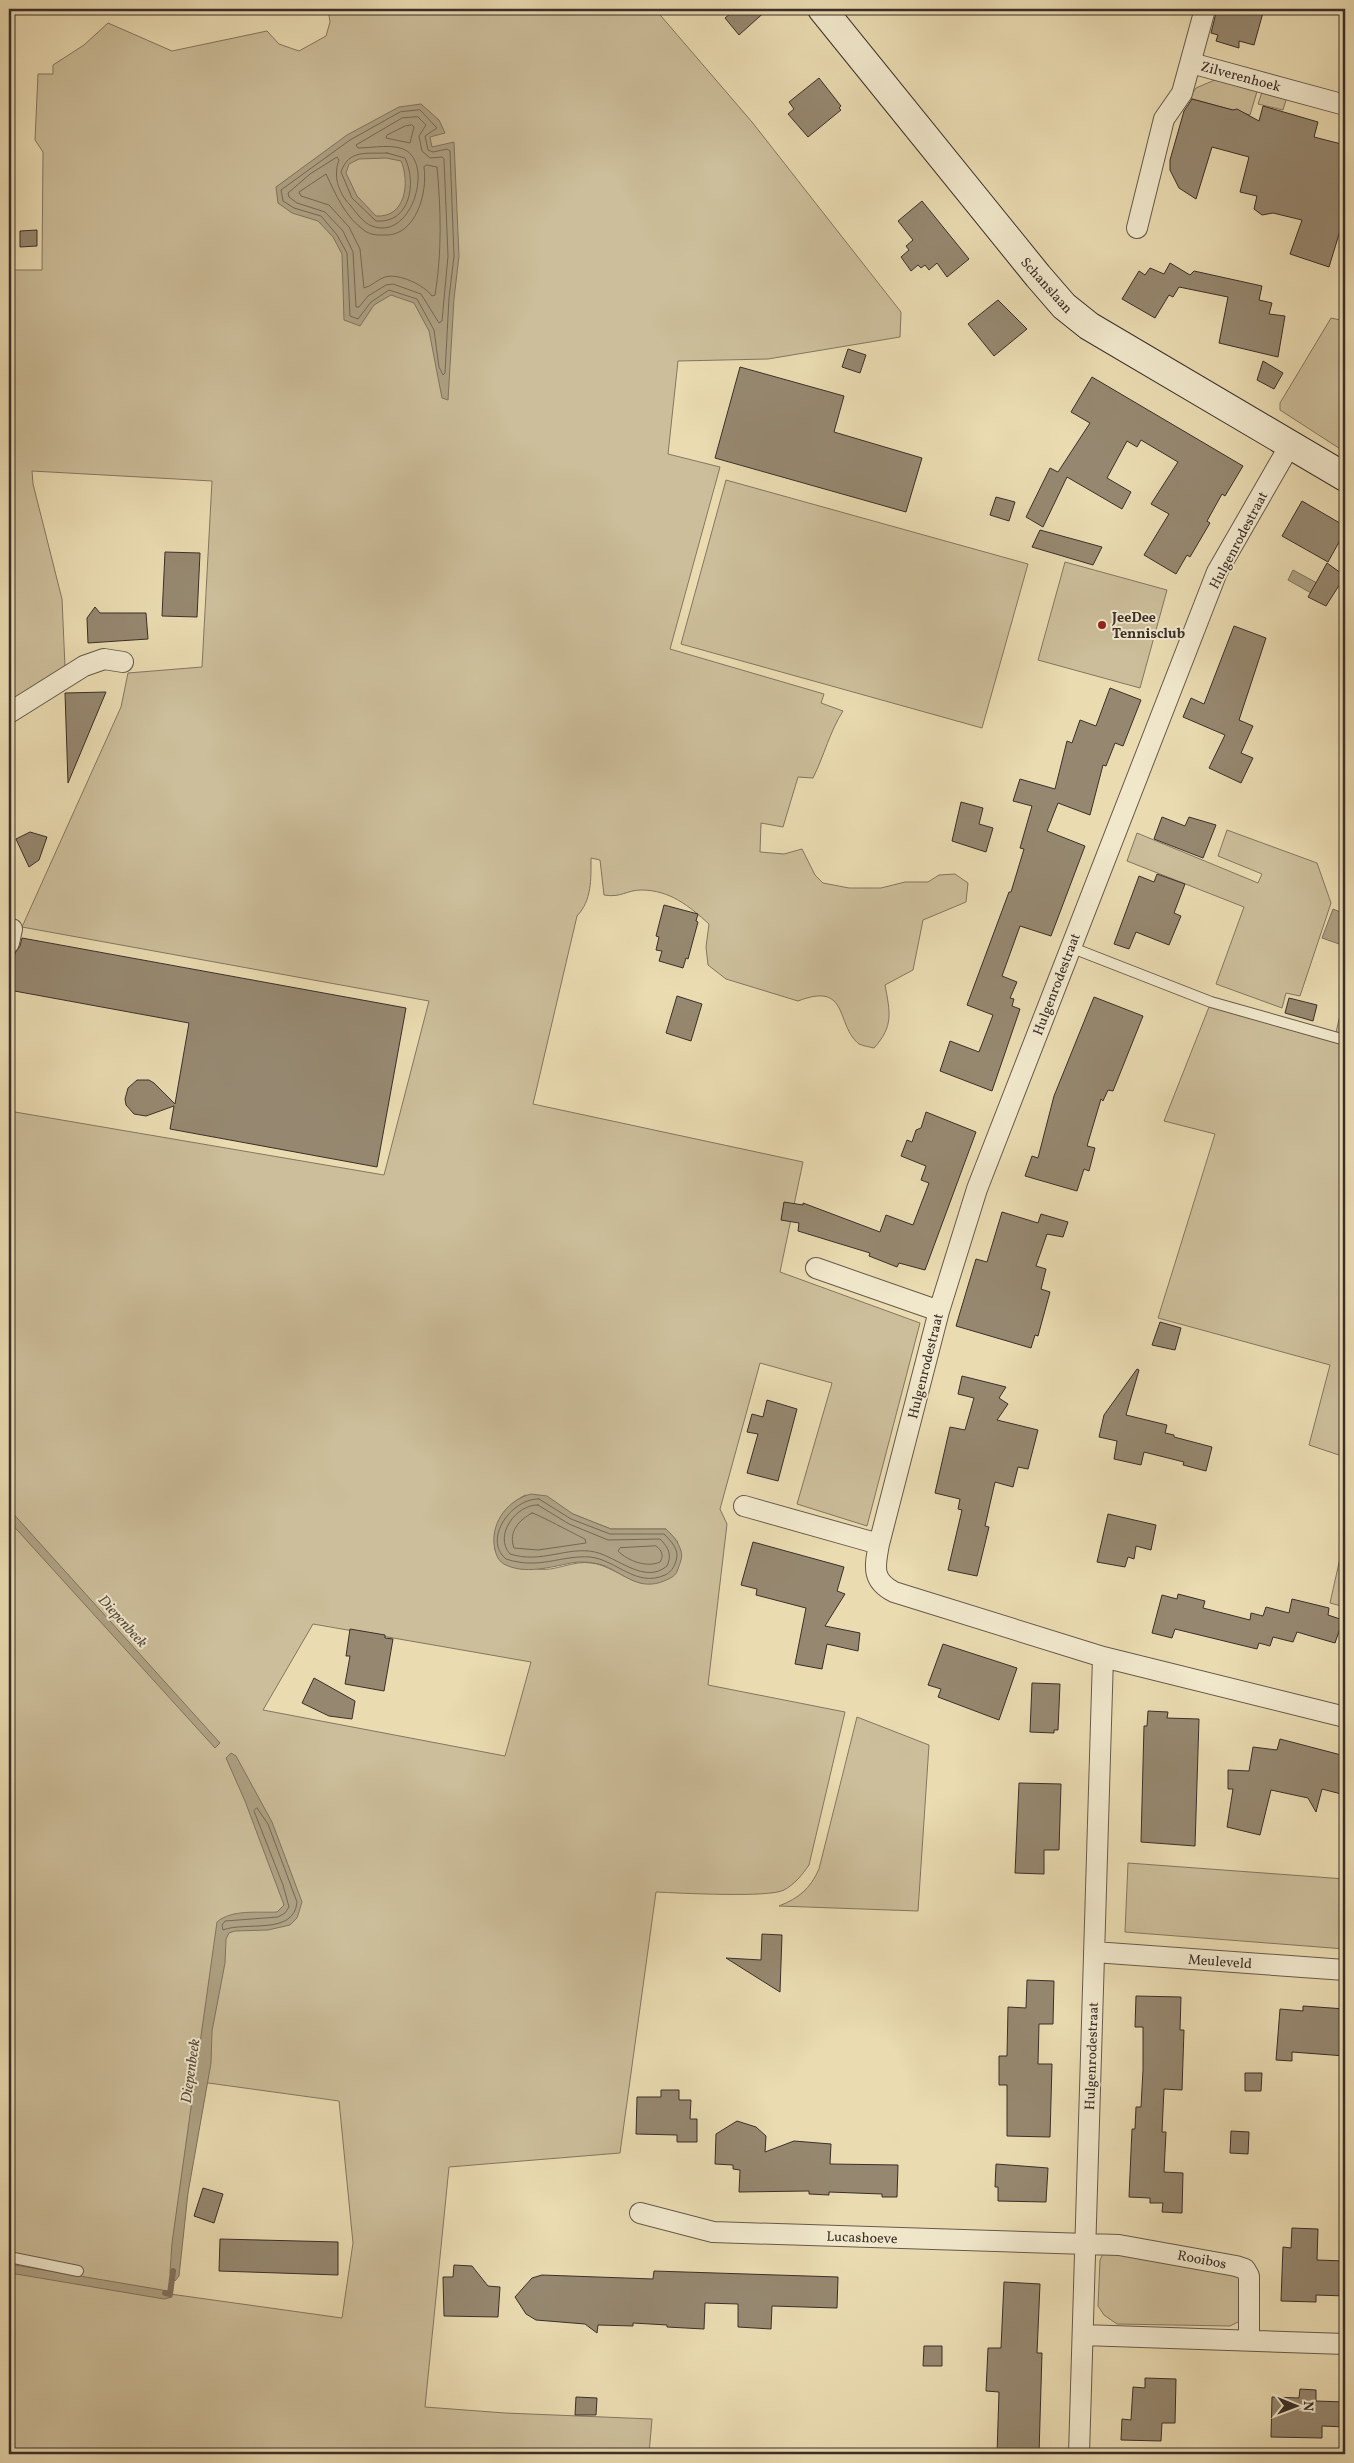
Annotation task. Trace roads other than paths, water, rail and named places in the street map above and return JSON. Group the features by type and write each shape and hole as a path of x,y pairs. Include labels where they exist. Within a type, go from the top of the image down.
{"street":[{"name":"Schanslaan","path":"822,9 1038,276 1070,312 1089,326 1345,477"},
{"name":"Zilverenhoek","path":"1205,9 1191,63 1345,104"},
{"path":"1137,228 1164,119 1182,93 1191,63"},
{"name":"Hulgenrodestraat","path":"1290,445 1218,572 977,1189 939,1311 879,1544 876,1564 877,1577 883,1586 888,1589 1103,1657 1345,1717"},
{"path":"9,714 84,666 104,658 123,662"},
{"path":"816,1268 939,1311"},
{"path":"744,1506 879,1544"},
{"name":"Hulgenrodestraat","path":"1080,2454 1103,1657"},
{"name":"Meuleveld","path":"1094,1952 1345,1970"},
{"name":"Lucashoeve","path":"640,2213 713,2232 1086,2243"},
{"name":"Rooibos","path":"1086,2243 1152,2249 1245,2269 1250,2284 1249,2340"},
{"path":"1083,2335 1345,2344"}],"lane":[{"path":"1070,947 1211,1002 1345,1040"},
{"path":"9,2257 78,2271"}],"water":[{"path":"421,104 439,120 445,133 430,137 432,147 454,142 459,256 454,299 448,400 442,398 429,331 414,303 391,295 374,305 360,326 344,320 342,254 333,237 318,221 292,213 278,203 276,187 347,135 399,107","holes":["386,158 401,161 405,179 403,197 394,211 386,215 376,216 357,196 346,173 349,164 359,159"]},
{"path":"1293,570 1317,583 1311,593 1288,580"},
{"path":"1333,909 1345,914 1345,937 1342,945 1322,938"},
{"path":"531,1494 547,1496 573,1514 611,1529 666,1529 675,1539 681,1551 681,1558 676,1573 664,1581 647,1584 633,1581 605,1566 592,1563 575,1562 529,1570 504,1564 498,1558 495,1550 494,1535 496,1527 509,1506 515,1501"},
{"path":"9,1509 220,1743 215,1748 9,1521"},
{"path":"231,1753 236,1756 272,1822 302,1902 297,1918 290,1925 268,1930 235,1931 229,1933 226,1939 225,1963 212,2031 211,2063 188,2193 179,2276 175,2281 170,2273 172,2243 217,1922 238,1913 277,1912 284,1905 245,1801 226,1758"},
{"path":"9,2264 168,2291 172,2292 172,2297 164,2299 9,2273"}],"waterway":[{"name":"Diepenbeek","path":"165,2293 170,2294 173,2271"}],"place":[{"name":"JeeDee Tennisclub","path":"1102,625"}]}
